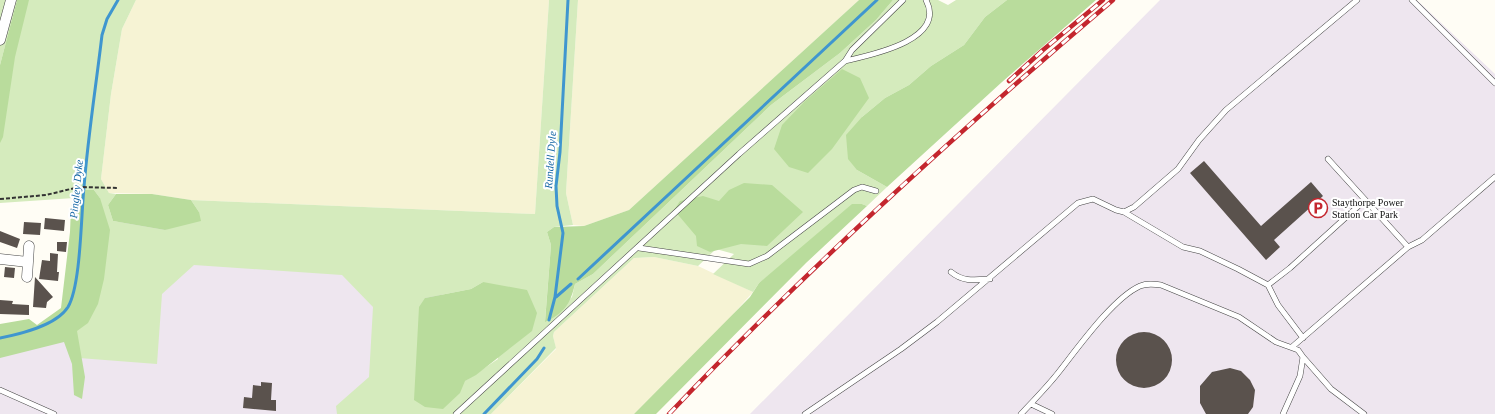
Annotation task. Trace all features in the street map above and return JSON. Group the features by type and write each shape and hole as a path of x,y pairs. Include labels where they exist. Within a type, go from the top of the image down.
{"street":[{"path":"0,40 11,0"},
{"path":"27,277 29,246"},
{"path":"0,259 28,262"}],"lane":[{"path":"456,414 639,248 739,154 845,61 852,50 903,0"},
{"path":"845,61 888,51 913,37 928,21 931,9 926,0"},
{"path":"1124,212 1134,207 1178,169 1205,133 1226,110 1357,0"},
{"path":"1412,0 1495,83"},
{"path":"1328,159 1408,247"},
{"path":"1292,347 1408,247 1422,240 1495,177"},
{"path":"639,248 749,264 767,256 854,190 862,187 876,191"},
{"path":"805,414 901,349 990,279 1078,203 1092,199 1124,212 1183,247 1200,251 1268,285 1278,305 1303,338"},
{"path":"1268,285 1290,268 1365,200"},
{"path":"951,272 966,280 990,279"},
{"path":"1021,414 1048,386 1088,334 1120,300 1135,288 1149,283 1161,285 1239,317 1267,337 1298,350 1331,389 1362,414"},
{"path":"1284,414 1300,376 1304,356"},
{"path":"0,390 54,414"},
{"path":"1031,404 1052,414"}],"path":[{"path":"0,198 46,194 79,187 118,188"}],"shaded area":[{"path":"136,0 549,0 535,214 191,200 152,194 109,193 101,179 111,94 122,29"},
{"path":"578,0 859,0 629,210 584,226 573,225 566,193"},
{"path":"1160,0 1417,0 1495,74 1495,414 750,414"},
{"path":"94,221 421,236 484,414 0,414 0,348 67,328"},
{"path":"654,257 698,266 753,292 719,330 634,414 491,414 556,349 553,336 554,332 634,258"}],"green space":[{"path":"0,0 17,0 0,65"},
{"path":"17,0 29,0 15,57 3,137 0,143 0,65"},
{"path":"24,0 136,0 122,29 111,94 101,179 109,193 116,194 108,205 113,221 165,230 199,212 191,200 535,214 549,0 578,0 566,193 573,225 554,227 547,232 551,245 545,321 572,297 575,284 593,274 771,105 840,53 876,20 893,0 938,0 948,5 956,0 1007,0 985,17 964,45 931,66 909,85 885,98 862,117 857,170 887,187 867,206 862,204 759,283 753,292 713,274 734,254 716,249 698,266 654,257 634,258 554,332 553,336 556,348 491,414 337,414 336,406 369,377 373,307 342,275 194,265 162,294 157,364 79,358 67,328 100,198 94,190 77,190 74,198 0,203 0,97","holes":["483,282 498,359 465,381 425,298 471,289"]},
{"path":"859,0 893,0 876,20 840,53 771,105 593,274 575,284 571,298 562,312 545,322 551,245 547,232 554,227 584,226 629,210"},
{"path":"1007,0 1096,0 1002,82 887,187 857,170 848,159 846,135 862,117 885,98 909,85 931,66 964,45 985,17"},
{"path":"842,69 860,78 869,98 832,149 808,173 789,167 774,149 782,125 805,101"},
{"path":"744,183 772,185 803,212 767,246 741,244 710,252 697,246 696,236 674,210 680,201 703,196 719,201 729,190"},
{"path":"77,190 94,190 100,198 110,230 104,279 98,304 88,323 77,331 85,377 82,399 74,395 72,364 64,342 0,358 0,324 29,319 37,325 61,308 70,232 71,207"},
{"path":"116,194 152,194 191,200 199,212 201,221 165,230 113,221 108,205"},
{"path":"852,204 862,204 867,206 806,263 656,414 634,414 750,297 759,283"},
{"path":"483,282 527,290 537,313 532,331 476,375 465,381 460,393 443,409 425,407 414,400 419,307 425,298 471,289"}],"building":[{"path":"1204,161 1261,226 1311,182 1323,196 1274,240 1280,247 1266,260 1190,173"},
{"path":"45,218 65,220 64,231 44,229"},
{"path":"24,222 41,223 40,235 23,234"},
{"path":"0,231 20,239 17,248 0,242"},
{"path":"57,242 67,242 66,252 57,251"},
{"path":"50,253 58,254 58,281 39,279 42,260 50,261"},
{"path":"5,267 15,268 14,278 4,277"},
{"path":"35,277 53,297 47,302 46,308 33,307"},
{"path":"0,300 13,301 12,304 29,305 29,315 0,314"},
{"path":"1139,332 1149,332 1164,340 1170,349 1172,360 1170,371 1164,380 1149,388 1139,388 1128,383 1121,376 1116,365 1116,355 1121,344 1128,337"},
{"path":"1230,368 1241,371 1250,380 1255,390 1253,407 1248,414 1206,414 1200,403 1200,386 1212,372"},
{"path":"261,382 272,383 271,400 276,400 276,411 243,408 244,397 252,398 253,385 261,386"}],"waterway":[{"name":"Pingley Dyke","path":"0,338 37,328 55,319 68,307 72,297 78,267 86,168 102,35 107,19 118,0"},
{"name":"Rundell Dyle","path":"549,320 555,297 563,233 557,206 556,186 560,152 568,0"},
{"path":"578,279 877,0"},
{"path":"556,297 571,284"},
{"path":"484,414 537,359 544,348"}],"railway":[{"path":"1009,81 1043,50 1103,0"},
{"path":"669,414 722,359 830,253 998,99 1113,0"}],"place":[{"name":"Staythorpe Power Station Car Park","path":"1318,208"}]}
